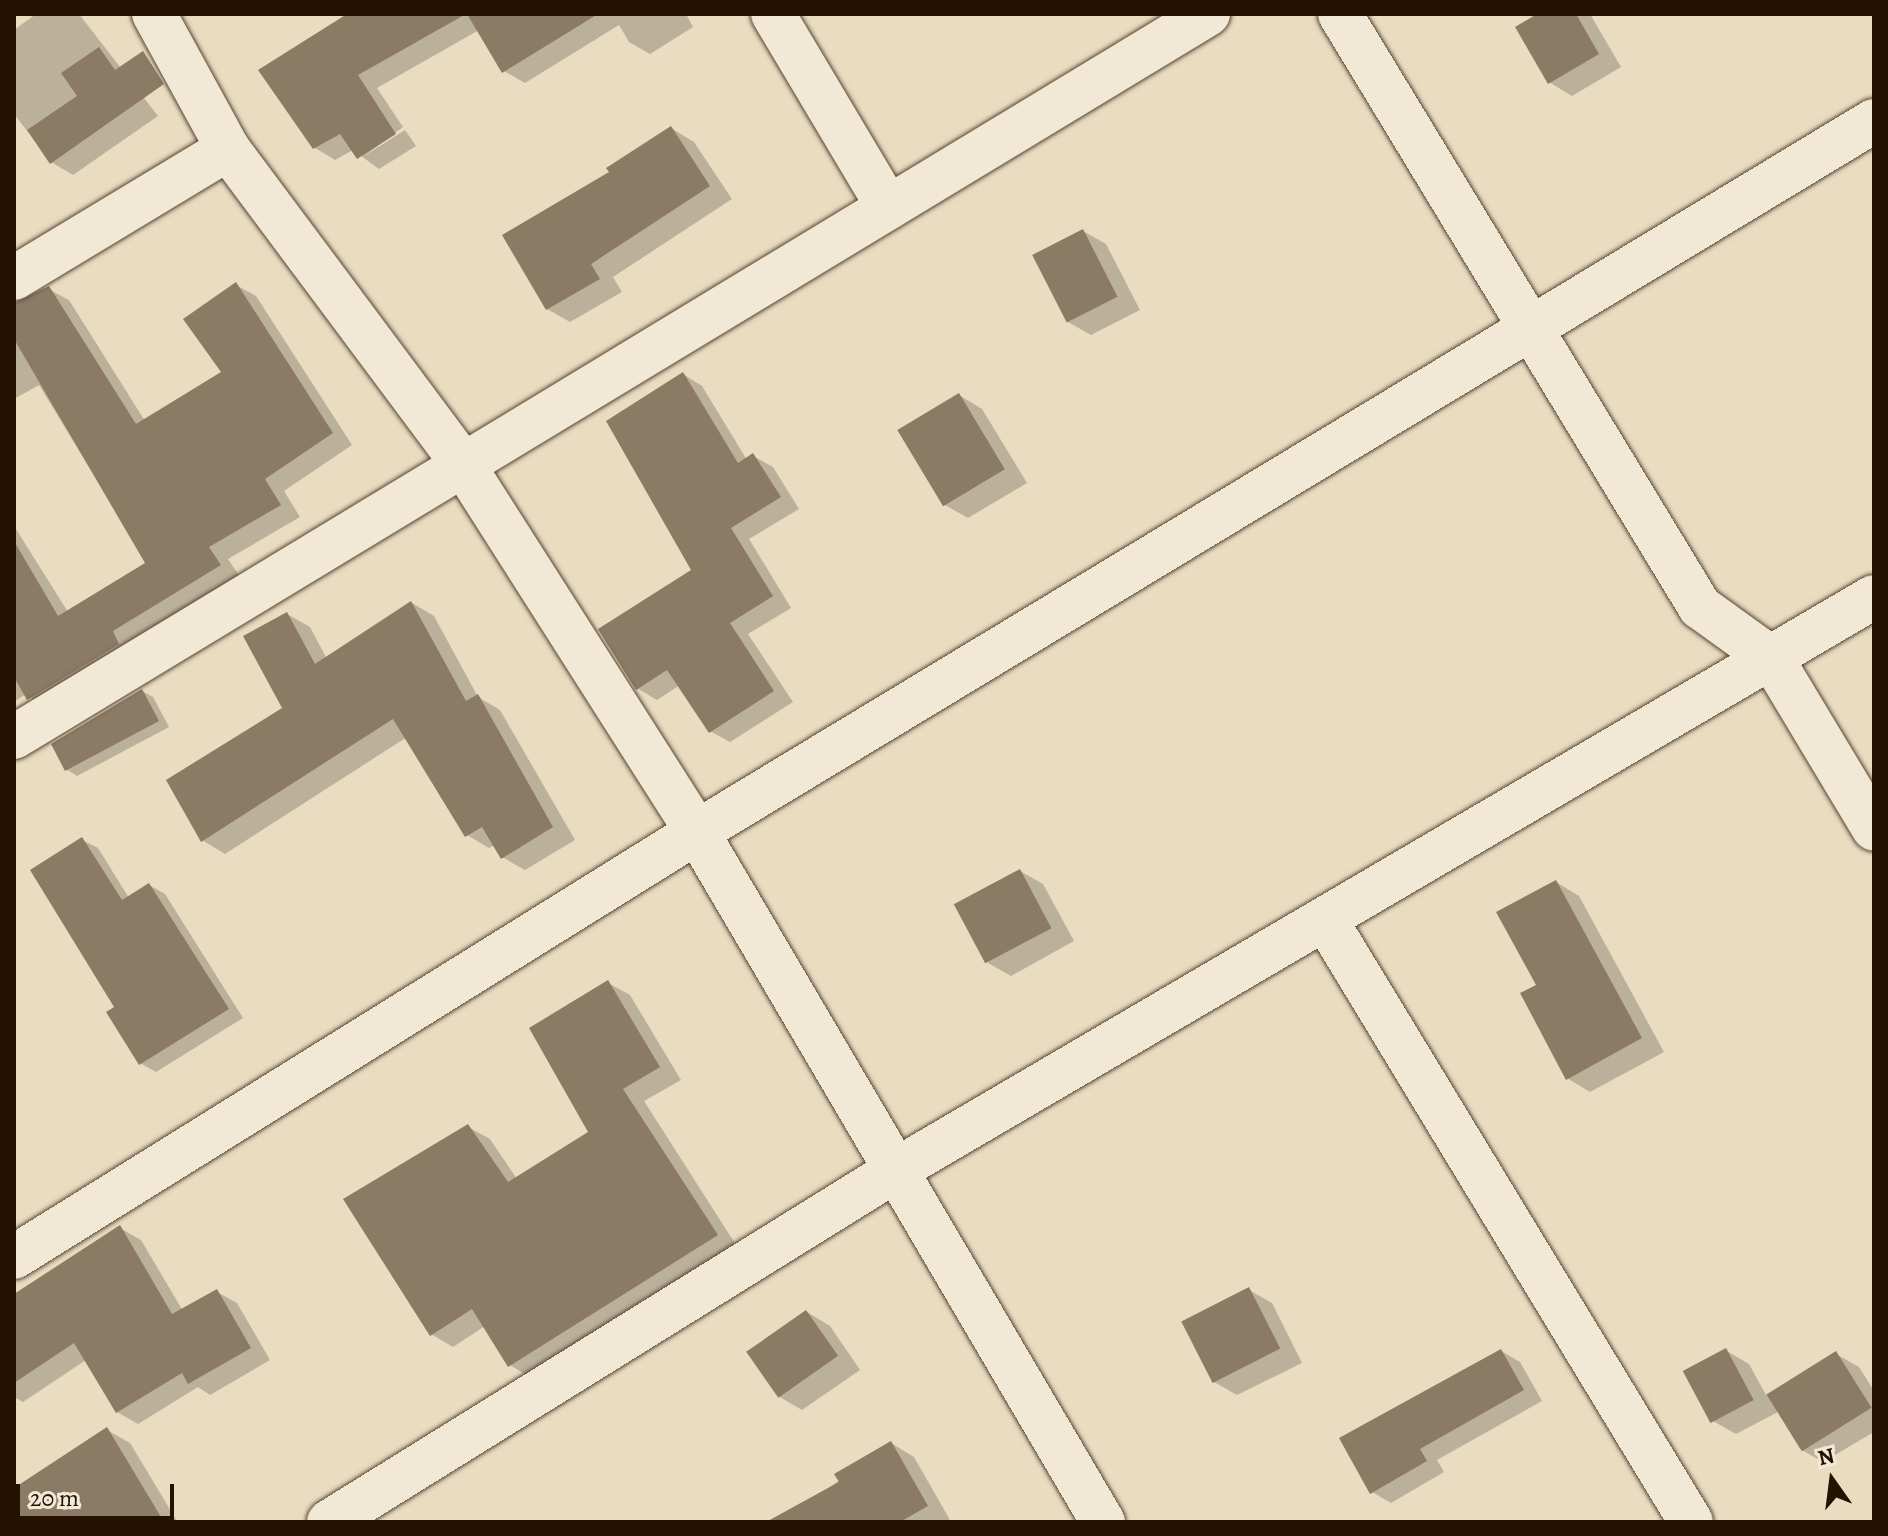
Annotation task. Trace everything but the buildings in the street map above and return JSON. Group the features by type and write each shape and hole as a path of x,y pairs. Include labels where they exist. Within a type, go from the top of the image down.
{"street":[{"path":"154,14 228,149 462,463 697,832 1103,1522"},
{"path":"773,14 888,207"},
{"path":"14,737 1208,14"},
{"path":"1340,14 1700,607 1772,659 1874,829"},
{"path":"14,1257 697,832 1874,121"},
{"path":"14,278 228,149"},
{"path":"329,1522 896,1170 1874,597"},
{"path":"1325,919 1691,1522"}]}
